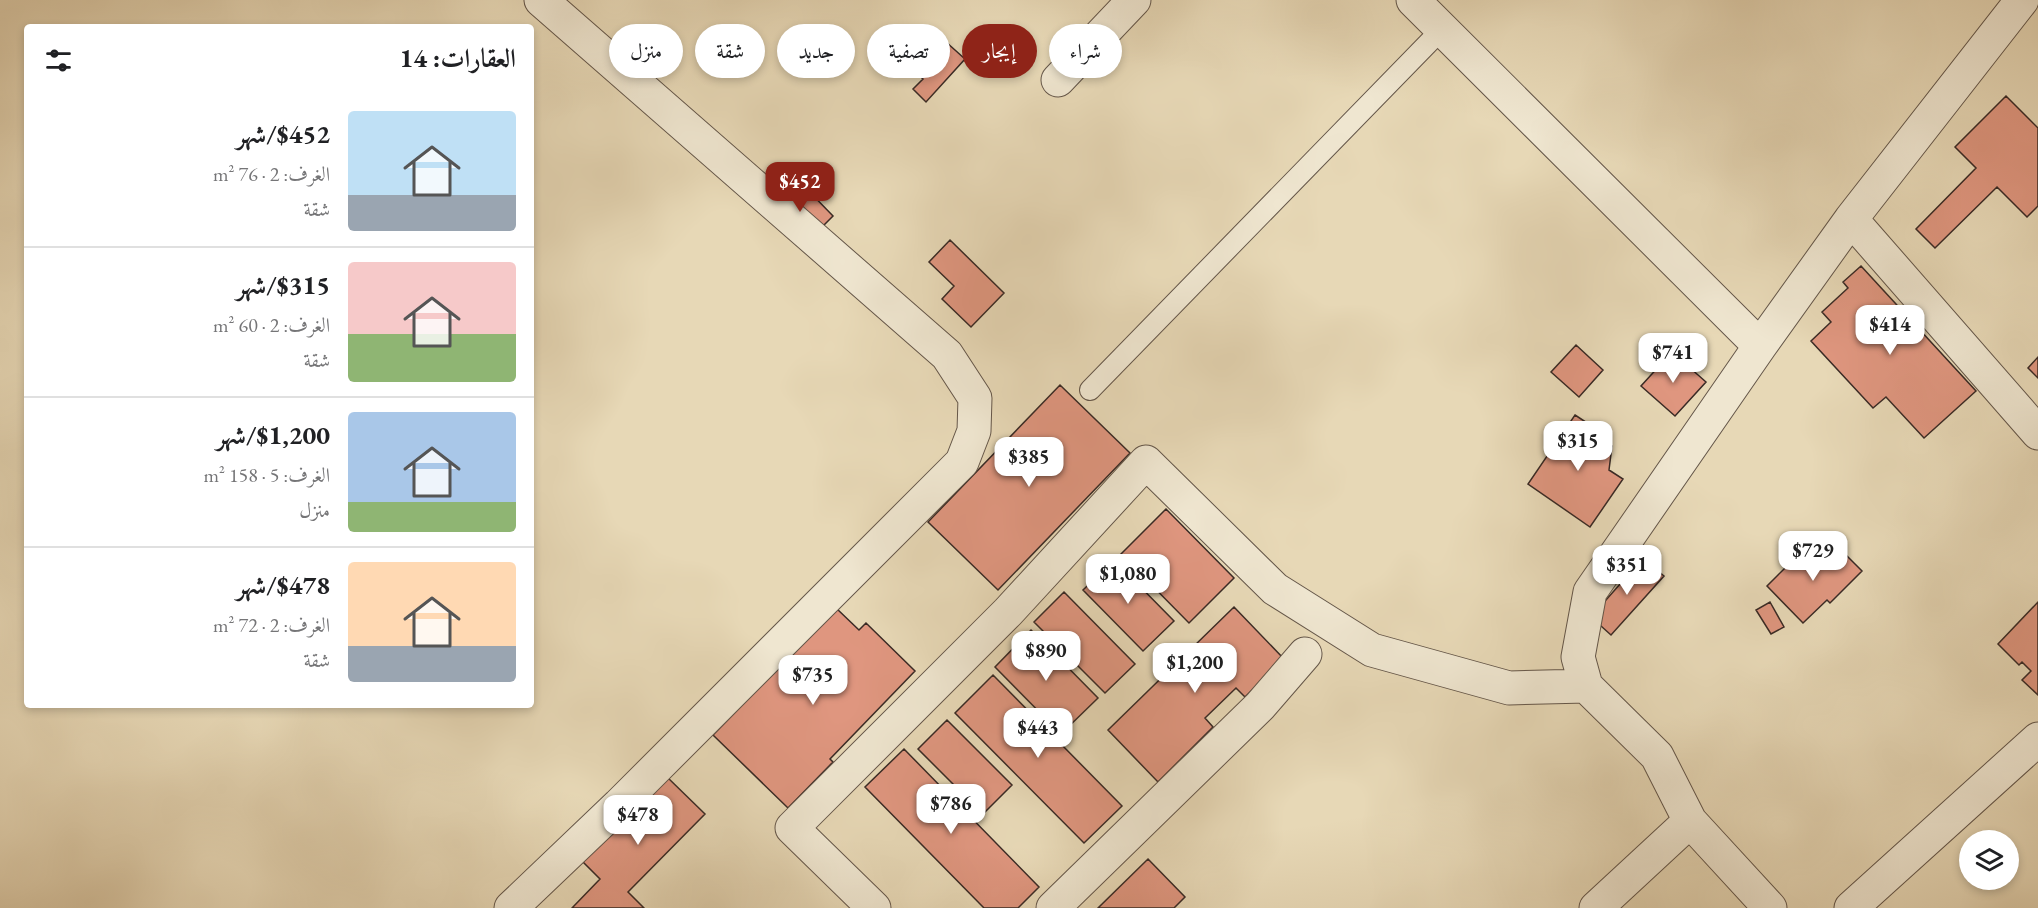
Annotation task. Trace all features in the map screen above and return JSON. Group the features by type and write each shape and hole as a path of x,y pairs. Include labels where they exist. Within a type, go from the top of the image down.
{"street":[{"path":"511,908 619,805 962,462 974,431 975,398 946,355 541,0"},
{"path":"1058,80 1134,0"},
{"path":"1413,0 1760,346"},
{"path":"1770,908 1690,821 1657,756 1582,672 1590,592 1851,219 2022,0"},
{"path":"1851,219 2038,433"},
{"path":"874,908 792,828 1008,612 1146,462 1275,589 1372,650 1509,688 1549,687 1582,672"},
{"path":"1053,908 1260,706 1305,654"},
{"path":"1851,908 2038,739"},
{"path":"1596,908 1690,821"}],"lane":[{"path":"1090,390 1442,29"}],"building":[{"path":"950,46 962,56 962,62 950,76"},
{"path":"948,78 926,102 913,89 923,79"},
{"path":"2006,96 2038,128 2038,206 2027,217 1997,187 1935,248 1916,229 1976,168 1955,147"},
{"path":"797,179 833,216 803,246 767,209"},
{"path":"950,240 1004,293 971,327 942,299 954,286 929,262"},
{"path":"1861,266 1976,391 1924,438 1886,397 1873,408 1811,341 1831,322 1822,312 1848,288 1843,282"},
{"path":"1576,345 1603,370 1579,397 1551,372"},
{"path":"1672,352 1706,382 1675,416 1641,386"},
{"path":"2038,357 2038,378 2028,368"},
{"path":"1060,385 1130,453 998,590 928,522"},
{"path":"1575,415 1598,430 1612,446 1609,470 1623,479 1590,527 1528,484"},
{"path":"1166,509 1234,578 1189,623 1121,554"},
{"path":"1807,546 1824,563 1839,548 1862,571 1830,603 1827,600 1803,623 1767,586"},
{"path":"1643,558 1664,576 1611,635 1591,617"},
{"path":"1114,560 1174,621 1143,651 1083,590"},
{"path":"1064,592 1135,664 1105,693 1034,622"},
{"path":"1770,602 1784,627 1771,634 1756,610"},
{"path":"2038,602 2038,695 2022,680 2031,671 2022,662 2019,665 1998,644"},
{"path":"1234,607 1284,659 1245,697 1236,688 1205,718 1213,727 1158,782 1108,730"},
{"path":"836,608 859,630 866,623 915,671 830,759 833,762 788,808 713,735"},
{"path":"1031,630 1098,698 1061,734 995,667"},
{"path":"993,675 1122,806 1084,843 955,713"},
{"path":"947,720 1012,785 983,814 918,749"},
{"path":"904,749 1039,887 1018,908 984,908 865,787"},
{"path":"666,776 705,814 628,892 644,908 572,908 600,879 582,861"},
{"path":"1148,859 1185,897 1174,908 1098,908"}]}
